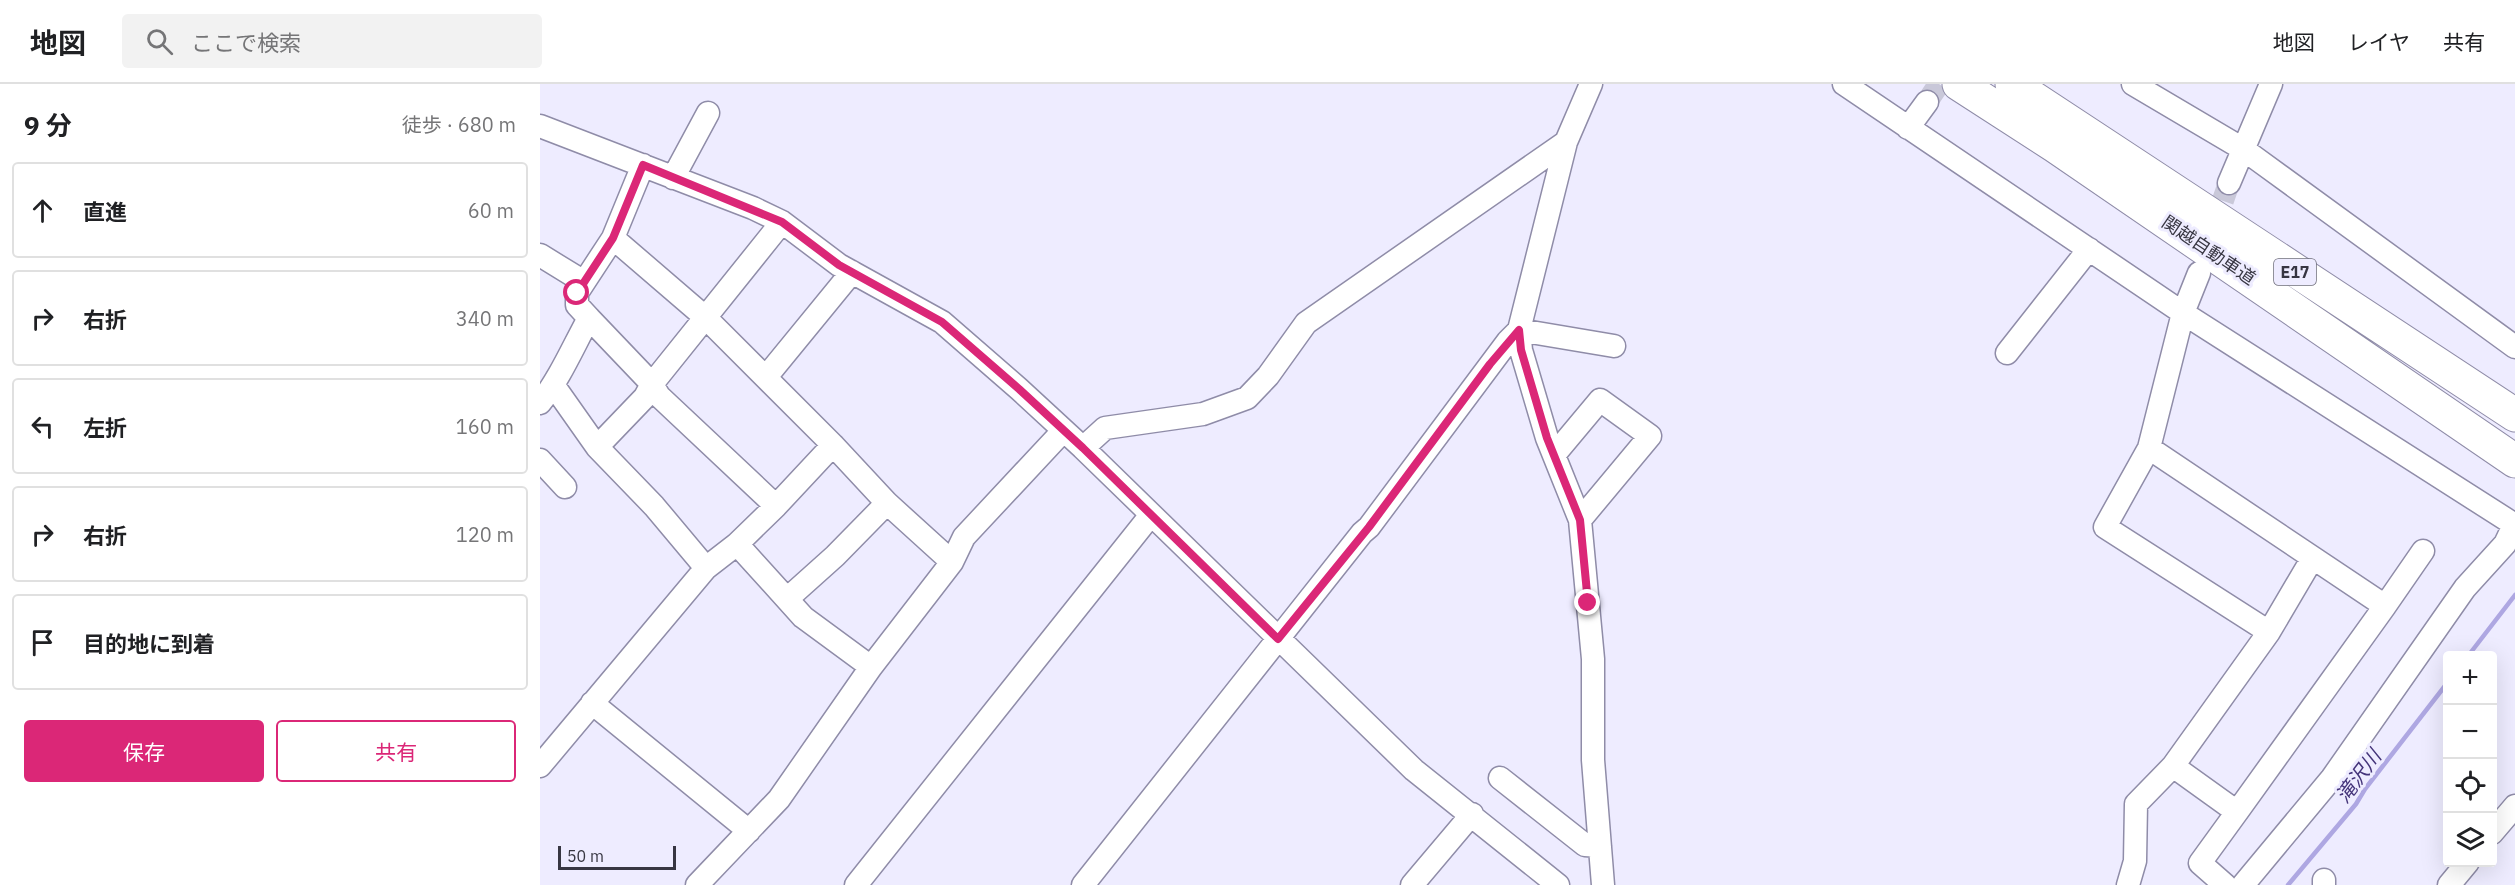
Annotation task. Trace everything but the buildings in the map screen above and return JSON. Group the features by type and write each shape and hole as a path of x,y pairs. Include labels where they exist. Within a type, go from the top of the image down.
{"highway":[{"name":"関越自動車道","path":"1959,84 2065,152 2512,459"},
{"name":"関越自動車道","path":"2012,84 2515,416"}],"street":[{"path":"1591,84 1566,142 1519,330 1521,350 1554,454 1580,520 1593,659 1593,760 1603,885"},
{"path":"1844,84 2183,313 2515,524 2505,544 2465,588 2332,778 2243,885"},
{"path":"2133,84 2243,149 2515,347"},
{"path":"2229,183 2271,84"},
{"path":"1908,128 1928,102"},
{"path":"673,178 708,113"},
{"path":"540,126 753,208 782,222 852,272 942,322 1083,448 1150,516 1414,770 1472,814 1558,885"},
{"path":"1083,448 1105,428 1203,414 1246,398 1268,376 1306,323 1566,142"},
{"path":"643,165 613,238 577,293 577,305 652,384 659,396 776,506"},
{"path":"597,447 645,397 652,384 782,222"},
{"path":"613,238 706,318 833,445 887,503 952,562"},
{"path":"2007,353 2089,249"},
{"path":"540,255 584,282"},
{"path":"766,377 852,272"},
{"path":"2199,273 2183,313 2149,448 2104,527 2269,632"},
{"path":"589,318 547,394 654,506 705,568"},
{"path":"1519,330 1614,346"},
{"path":"1086,884 1369,527 1490,364 1519,330"},
{"path":"1554,454 1600,400 1650,436 1580,520"},
{"path":"697,885 779,799 871,667 952,562 964,537 1063,431"},
{"path":"540,766 705,568 737,544 833,445"},
{"path":"2149,448 2385,606"},
{"path":"540,460 565,487"},
{"path":"787,599 835,556 887,503"},
{"path":"856,885 1150,516"},
{"path":"737,544 803,617 871,667"},
{"path":"2225,885 2200,863 2423,551"},
{"path":"2128,885 2135,861 2136,804 2173,766 2269,632 2312,559"},
{"path":"592,703 749,831"},
{"path":"2173,766 2237,812"},
{"path":"1500,778 1585,845 1600,846"},
{"path":"2497,828 2515,806"},
{"path":"1418,883 1472,814"},
{"path":"2449,885 2464,867"}],"waterway":[{"name":"滝沢川","path":"2472,651 2515,595"},
{"name":"滝沢川","path":"2288,885 2356,804 2365,789 2443,688"}],"tunnel":[{"path":"1927,102 1939,84"},
{"path":"2212,232 2229,183"}],"route":[{"path":"577,293 613,238 643,165 753,208 782,222 839,265 942,322 1083,448 1278,639 1362,532 1369,527 1490,364 1519,330 1521,350 1547,438 1580,520 1588,603"}]}
